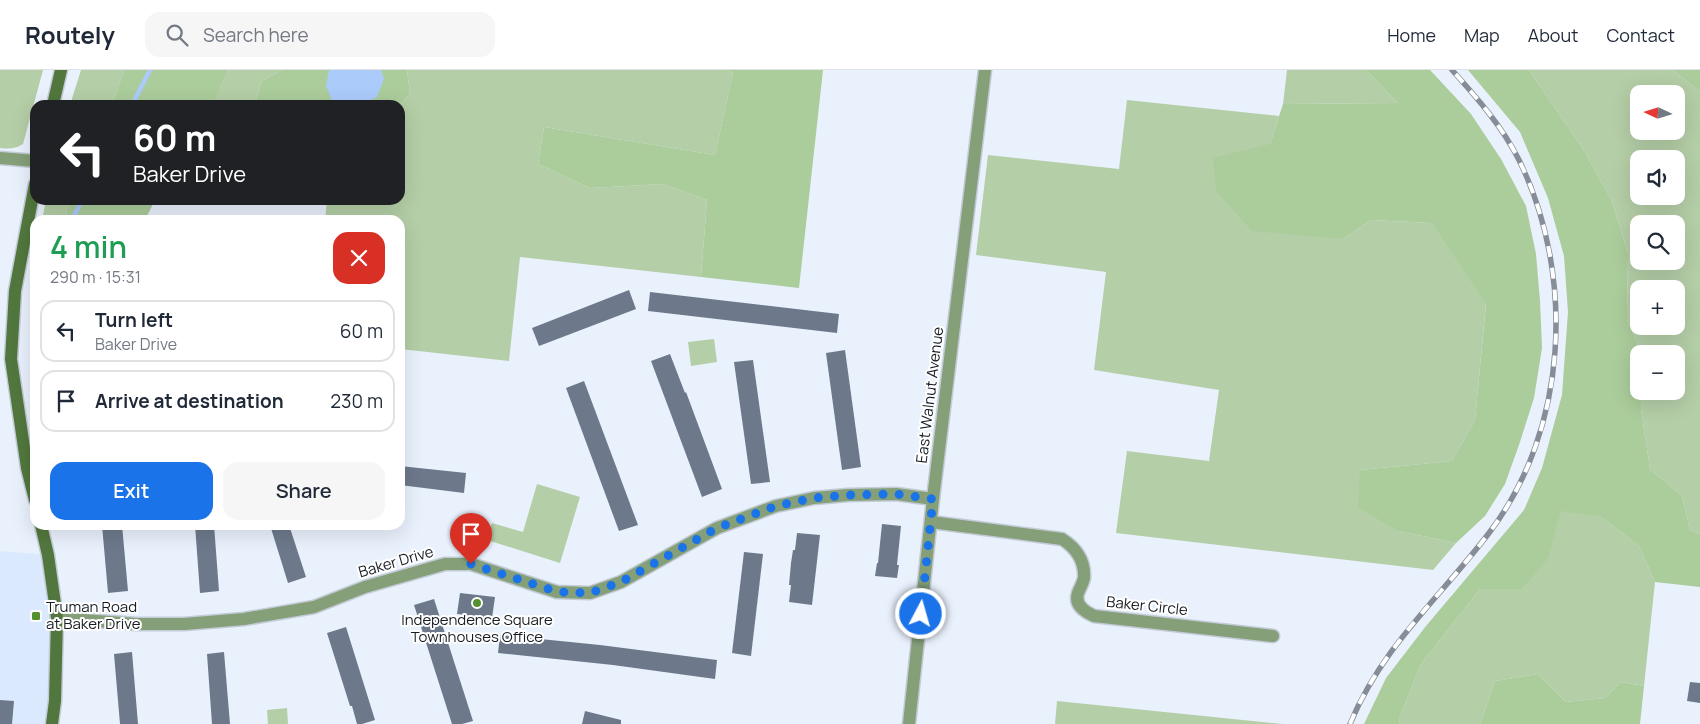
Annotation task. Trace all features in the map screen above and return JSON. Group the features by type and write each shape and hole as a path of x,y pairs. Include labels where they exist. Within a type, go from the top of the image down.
{"main road":[{"path":"54,100 61,70"},
{"path":"30,480 11,359 15,291 31,205"},
{"path":"42,530 48,555 57,618 55,701 52,724"}],"street":[{"name":"East Walnut Avenue","path":"909,724 933,499 985,70"},
{"path":"0,158 30,161"},
{"name":"Baker Drive","path":"57,618 136,624 184,624 244,619 314,607 365,587 445,564 458,563 471,564 558,592 590,593 621,582 717,528 776,506 814,498 848,495 896,494 933,499"},
{"name":"Baker Circle","path":"931,522 1062,538 1073,546 1082,561 1084,579 1077,596 1078,602 1084,611 1094,616 1273,636"}],"shaded area":[{"path":"0,551 48,555 57,618 47,724 0,724"}],"green space":[{"path":"0,70 43,70 35,100 30,100 30,118 23,144 12,148 0,148"},
{"path":"81,70 124,70 114,100 72,100"},
{"path":"124,70 228,70 215,100 114,100"},
{"path":"228,70 282,70 262,81 256,100 215,100"},
{"path":"282,70 407,70 410,93 404,100 256,100 262,81"},
{"path":"407,70 727,70 733,73 715,155 544,127 538,164 590,188 663,184 707,200 701,277 520,257 509,361 405,350 405,215 326,215 326,205 405,205 404,100 410,93"},
{"path":"727,70 823,70 799,288 701,277 707,200 663,184 590,188 538,164 544,127 715,155 733,73"},
{"path":"1287,70 1366,70 1398,103 1283,104"},
{"path":"1366,70 1430,70 1471,114 1501,159 1526,206 1536,254 1542,348 1534,398 1505,484 1485,516 1456,543 1398,531 1358,507 1360,470 1452,461 1475,420 1486,304 1431,223 1371,220 1343,239 1252,231 1216,191 1213,158 1270,144 1283,104 1398,103"},
{"path":"1468,70 1529,70 1583,149 1612,201 1628,254 1627,319 1630,326 1630,335 1634,335 1638,345 1630,345 1630,400 1641,400 1650,469 1682,496 1690,530 1700,534 1700,587 1655,582 1639,546 1601,517 1561,511 1548,558 1523,589 1480,589 1421,664 1399,719 1400,724 1364,724 1386,678 1426,626 1524,510 1542,468 1562,395 1568,312 1564,256 1548,198 1520,132"},
{"path":"1529,70 1673,70 1700,92 1700,534 1690,530 1682,496 1650,469 1641,409 1641,400 1685,400 1685,345 1638,345 1634,335 1685,335 1685,280 1630,280 1630,326 1627,319 1628,254 1612,201 1583,149"},
{"path":"1673,70 1700,70 1700,92"},
{"path":"1127,100 1279,116 1270,144 1343,239 1371,220 1431,223 1486,303 1475,420 1452,461 1360,470 1398,531 1456,543 1433,570 1116,533 1127,451 1209,461 1219,390 1094,370 1106,272 976,255 988,155 1119,169"},
{"path":"45,205 68,205 66,215 43,215"},
{"path":"68,205 152,205 148,215 66,215"},
{"path":"714,339 717,362 691,366 688,342"},
{"path":"537,484 580,497 560,563 487,540 492,523 523,532"},
{"path":"1561,510 1601,517 1639,546 1655,582 1644,686 1621,682 1605,698 1566,702 1538,674 1495,681 1480,724 1400,724 1399,719 1421,664 1480,589 1523,589 1547,558"},
{"path":"1538,674 1566,702 1605,698 1621,682 1644,686 1640,724 1480,724 1495,681"},
{"path":"1057,701 1283,724 1055,724"},
{"path":"287,708 288,724 268,724 267,710"}],"water":[{"path":"329,70 381,70 384,79 377,97 371,100 332,100 326,86"}],"building":[{"path":"629,290 636,309 539,346 532,328"},
{"path":"650,292 839,314 837,333 648,311"},
{"path":"845,350 861,467 842,470 826,353"},
{"path":"670,354 722,489 702,497 651,361"},
{"path":"753,360 770,482 751,484 734,362"},
{"path":"584,381 638,525 619,531 566,388"},
{"path":"405,467 466,473 464,493 405,486"},
{"path":"882,524 901,526 897,578 875,576"},
{"path":"102,530 122,530 128,591 108,593"},
{"path":"195,530 214,530 219,591 200,593"},
{"path":"272,530 291,530 306,577 288,583"},
{"path":"797,533 820,535 812,605 789,602 791,563"},
{"path":"744,552 763,554 751,656 732,653"},
{"path":"460,593 495,597 492,618 457,614"},
{"path":"434,599 473,721 462,724 452,724 414,605"},
{"path":"346,627 375,720 362,724 357,724 352,706 350,706 327,633"},
{"path":"500,635 600,645 717,660 715,679 613,665 498,653"},
{"path":"132,652 138,724 120,724 114,654"},
{"path":"224,652 230,724 212,724 207,654"},
{"path":"1690,682 1700,683 1700,703 1687,701"},
{"path":"0,700 14,701 12,724 0,724"},
{"path":"585,711 621,720 621,724 582,724"}],"waterway":[{"path":"135,100 150,70"},
{"path":"74,215 80,205"}],"railway":[{"path":"1350,724 1363,696 1395,646 1489,533 1515,492 1535,448 1548,400 1555,351 1555,302 1549,253 1537,205 1519,160 1505,136 1480,102 1452,70"}],"place":[{"name":"Independence Square Townhouses Office","path":"477,603"},
{"name":"Truman Road at Baker Drive","path":"36,616"}],"route":[{"path":"471,564 558,592 590,593 621,582 717,528 776,506 814,498 896,494 933,499 921,614"}]}
